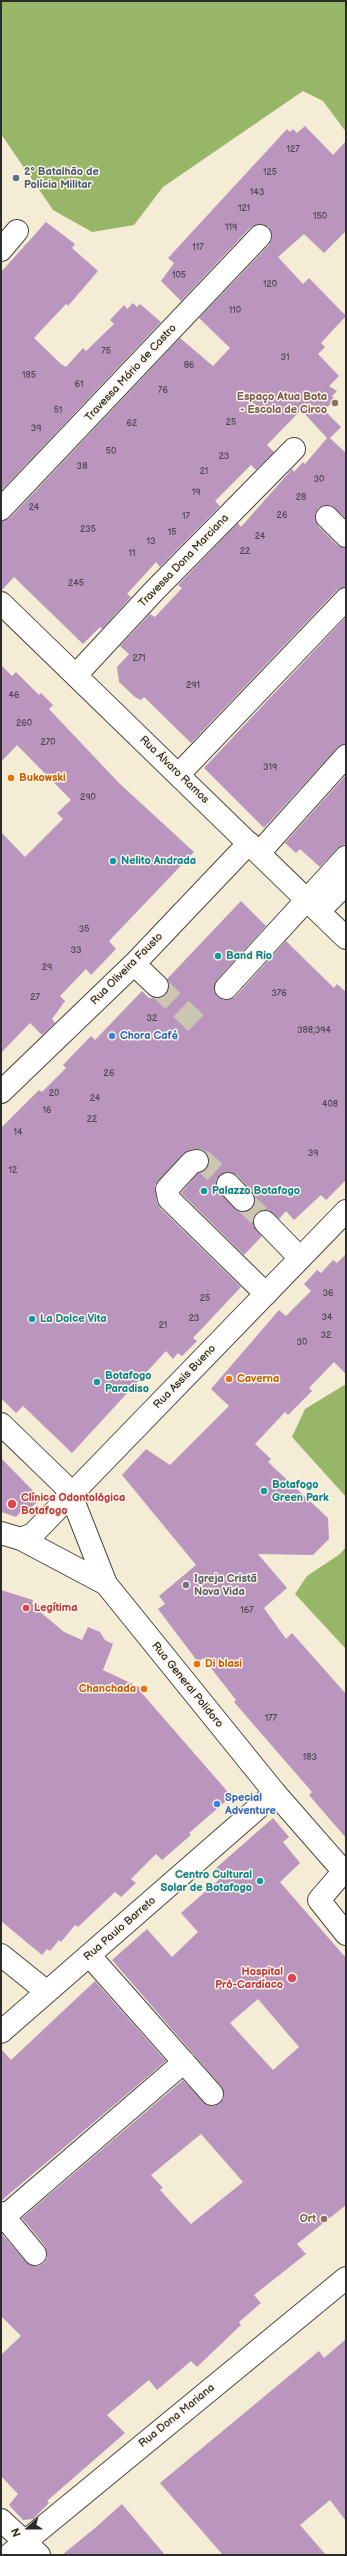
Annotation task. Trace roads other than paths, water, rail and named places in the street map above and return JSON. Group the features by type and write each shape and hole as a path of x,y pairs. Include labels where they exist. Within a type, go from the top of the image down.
{"street":[{"path":"1,250 17,231"},
{"name":"Travessa Mário de Castro","path":"1,509 260,236"},
{"name":"Travessa Dona Marciana","path":"76,675 154,591 294,449"},
{"path":"327,517 346,536"},
{"path":"179,774 346,599"},
{"name":"Rua Álvaro Ramos","path":"5,614 76,675 346,938"},
{"name":"Rua Oliveira Fausto","path":"1,1092 254,848 346,756"},
{"path":"313,905 346,857"},
{"path":"226,988 313,905 345,885"},
{"path":"134,964 157,986"},
{"path":"197,1162 192,1162 168,1189 169,1199 266,1294"},
{"path":"228,1184 243,1200"},
{"name":"Rua Assis Bueno","path":"22,1539 33,1534 346,1211"},
{"path":"265,1222 300,1258"},
{"path":"1,1424 63,1484 71,1495 106,1584"},
{"name":"Rua General Polidoro","path":"1,1533 22,1539 106,1584 274,1793 345,1873"},
{"name":"Rua Paulo Barreto","path":"1,2032 274,1793"},
{"path":"345,1873 319,1900 346,1934"},
{"path":"1,1955 47,1992"},
{"path":"89,1955 212,2094"},
{"path":"35,2254 2,2215 184,2062"},
{"name":"Rua Dona Mariana","path":"24,2550 346,2278"},
{"path":"1,2520 24,2550"}],"tunnel":[{"path":"157,986 196,1023"},
{"path":"197,1161 204,1162 228,1184"},
{"path":"243,1200 265,1222"}],"place":[{"name":"2º Batalhão de Polícia Militar","path":"16,178"},
{"name":"Espaço Atua Bota - Escola de Circo","path":"335,403"},
{"name":"Bukowski","path":"11,778"},
{"name":"Nelito Andrada","path":"113,861"},
{"name":"Band Rio","path":"218,956"},
{"name":"Chora Café","path":"112,1036"},
{"name":"Palazzo Botafogo","path":"204,1191"},
{"name":"La Dolce Vita","path":"32,1319"},
{"name":"Caverna","path":"229,1379"},
{"name":"Botafogo Paradiso","path":"97,1382"},
{"name":"Botafogo Green Park","path":"264,1491"},
{"name":"Clínica Odontológica Botafogo","path":"12,1504"},
{"name":"Igreja Cristã Nova Vida","path":"186,1585"},
{"name":"Legítima","path":"26,1608"},
{"name":"Di blasi","path":"197,1664"},
{"name":"Chanchada","path":"144,1689"},
{"name":"Special Adventure","path":"217,1804"},
{"name":"Centro Cultural Solar de Botafogo","path":"260,1881"},
{"name":"Hospital Pró-Cardíaco","path":"292,1978"},
{"name":"Ort","path":"324,2219"}]}
